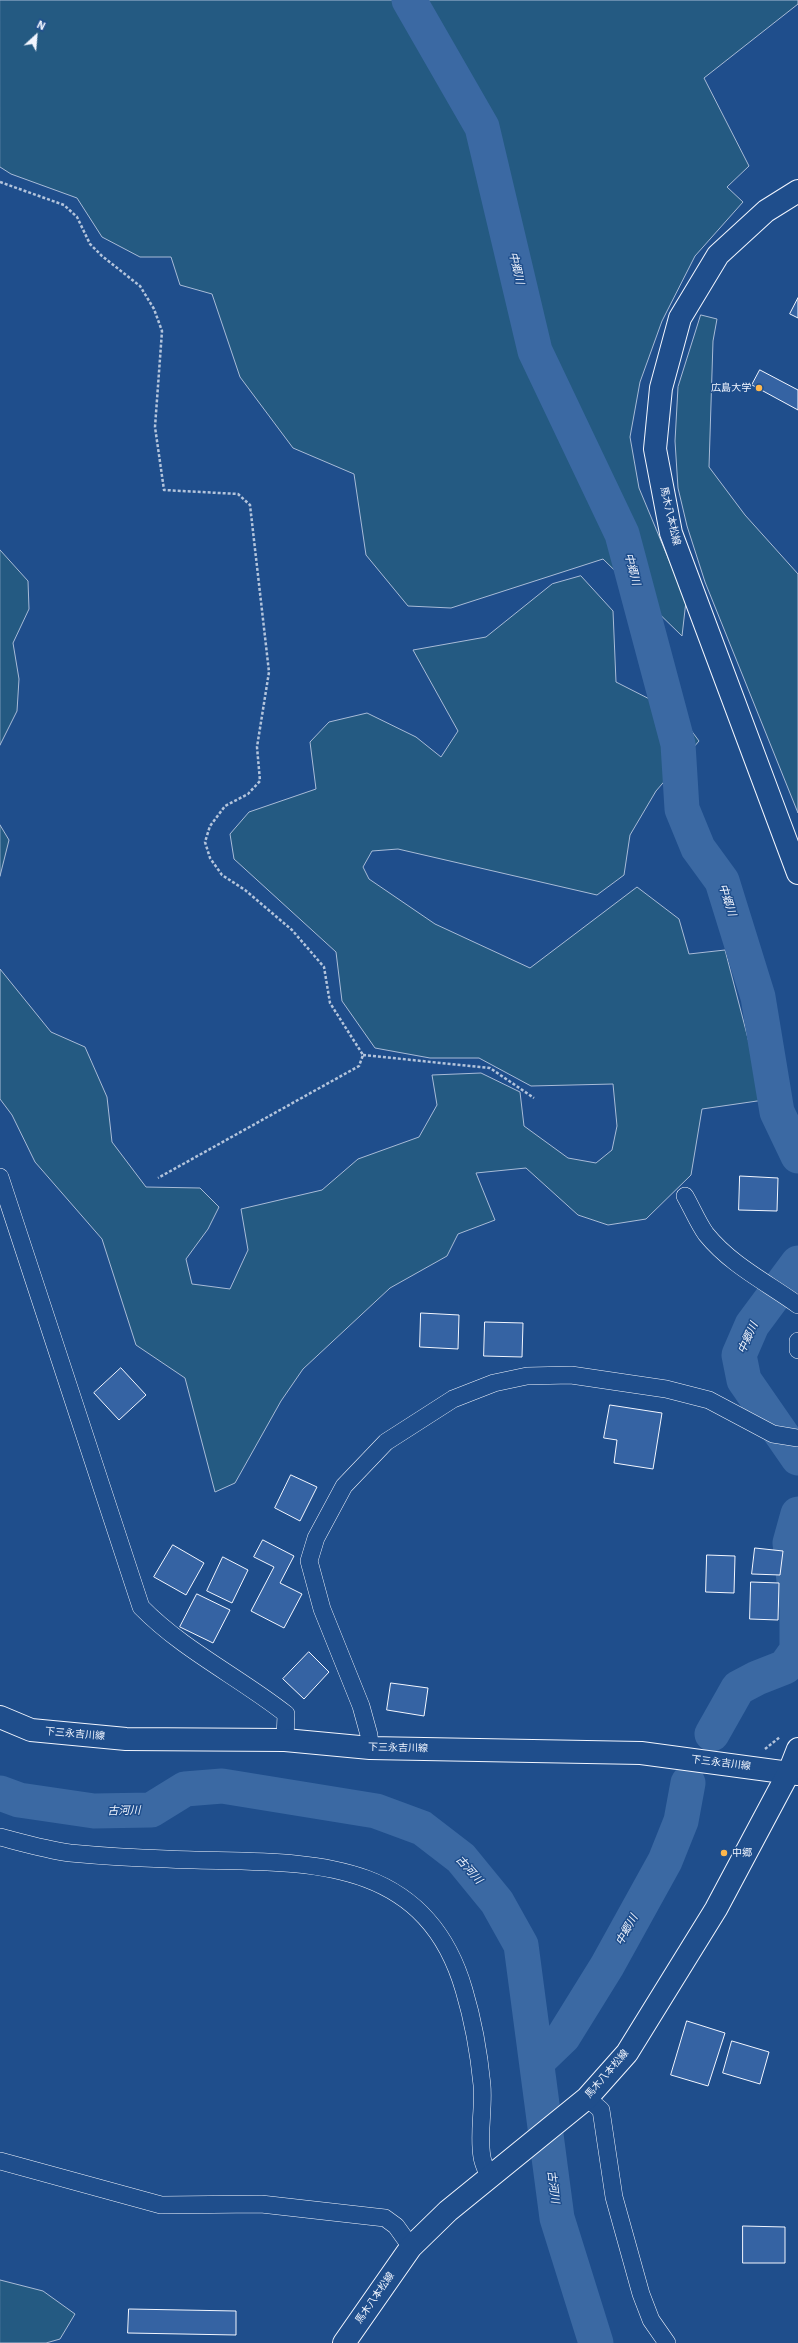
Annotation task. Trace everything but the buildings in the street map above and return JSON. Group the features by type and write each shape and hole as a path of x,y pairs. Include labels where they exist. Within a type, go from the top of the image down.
{"main road":[{"name":"馬木八本松線","path":"798,191 766,211 718,255 680,318 660,388 655,450 672,533 798,873"},
{"name":"下三永吉川線","path":"0,1716 31,1730 126,1739 285,1740 370,1748 641,1753 793,1773"},
{"name":"馬木八本松線","path":"344,2343 411,2247 448,2211 587,2098 628,2053 716,1909 793,1773 798,1749"}],"street":[{"path":"0,1177 141,1607 160,1627 258,1692 286,1714 285,1740"},
{"path":"685,1196 706,1233 726,1255 751,1275 771,1286 792,1301"},
{"path":"798,1340 798,1350"},
{"path":"370,1748 369,1735 361,1706 322,1609 310,1561 316,1538 344,1486 386,1442 453,1399 494,1383 527,1376 571,1375 666,1389 709,1400 773,1434 798,1438"},
{"path":"0,1837 68,1853 168,1860 287,1862 335,1869 372,1880 394,1892 420,1911 444,1941 464,1989 482,2086 482,2157 493,2174"},
{"path":"587,2098 601,2110 614,2197 641,2294 650,2320 667,2343"},
{"path":"0,2161 161,2205 261,2204 385,2218 396,2226 411,2247"}],"path":[{"path":"0,182 64,205 77,217 90,244 102,256 140,286 154,308 162,331 155,426 164,490 238,494 250,505 269,672 257,747 260,781 248,794 225,806 210,826 205,842 210,858 222,875 245,890 292,930 324,967 330,1003 362,1055 359,1066 158,1178"},
{"path":"362,1055 490,1068 534,1098"}],"shaded area":[{"path":"0,0 798,0 798,4 704,78 749,166 727,187 743,202 695,256 662,321 640,382 630,437 639,488 686,601 682,636 603,559 451,608 408,606 366,555 354,474 293,448 240,377 212,294 180,285 171,257 140,257 102,237 77,198 11,174 0,167"},
{"path":"701,315 717,319 713,341 709,467 745,515 798,574 798,813 705,582 687,526 678,488 675,441 678,387"},
{"path":"0,550 28,581 29,609 13,643 19,679 17,711 0,745"},
{"path":"581,576 613,611 616,682 679,714 699,741 656,791 630,835 624,875 597,895 398,849 372,851 363,867 369,879 435,924 530,968 637,887 679,919 689,954 725,950 764,1100 702,1109 691,1175 646,1219 608,1225 578,1215 526,1168 476,1173 495,1220 458,1234 447,1256 390,1288 303,1369 281,1401 235,1483 215,1492 185,1378 136,1345 102,1239 35,1162 12,1115 0,1099 0,969 51,1032 85,1047 107,1097 112,1142 146,1187 200,1188 219,1207 208,1229 186,1259 192,1284 230,1289 248,1250 241,1209 322,1190 358,1159 419,1137 437,1105 432,1075 481,1073 520,1092 524,1126 568,1158 596,1163 612,1150 617,1126 613,1084 531,1086 479,1058 430,1058 375,1048 342,1001 336,952 234,859 230,834 249,812 316,789 310,742 329,722 367,713 416,737 441,757 458,731 413,650 486,637 552,584"},
{"path":"0,825 9,840 0,876"},
{"path":"0,2280 43,2291 75,2314 60,2339 46,2343 0,2343"}],"waterway":[{"name":"中郷川","path":"409,0 482,127 535,351 622,534 678,744 682,809 698,848 722,881 758,997 777,1112 798,1156"},
{"name":"中郷川","path":"798,1263 752,1325 739,1355 744,1380 798,1458"},
{"name":"中郷川","path":"712,1734 738,1688 757,1678 785,1667 797,1650 797,1610 790,1543 798,1514"},
{"name":"中郷川","path":"537,2062 563,2037 607,1966 665,1861 681,1821 688,1783"},
{"name":"古河川","path":"0,1793 19,1800 94,1811 151,1810 185,1789 222,1786 376,1811 422,1828 461,1858 497,1902 521,1945 557,2218 596,2343"}],"place":[{"name":"広島大学","path":"759,388"},
{"name":"中郷","path":"724,1853"}]}
